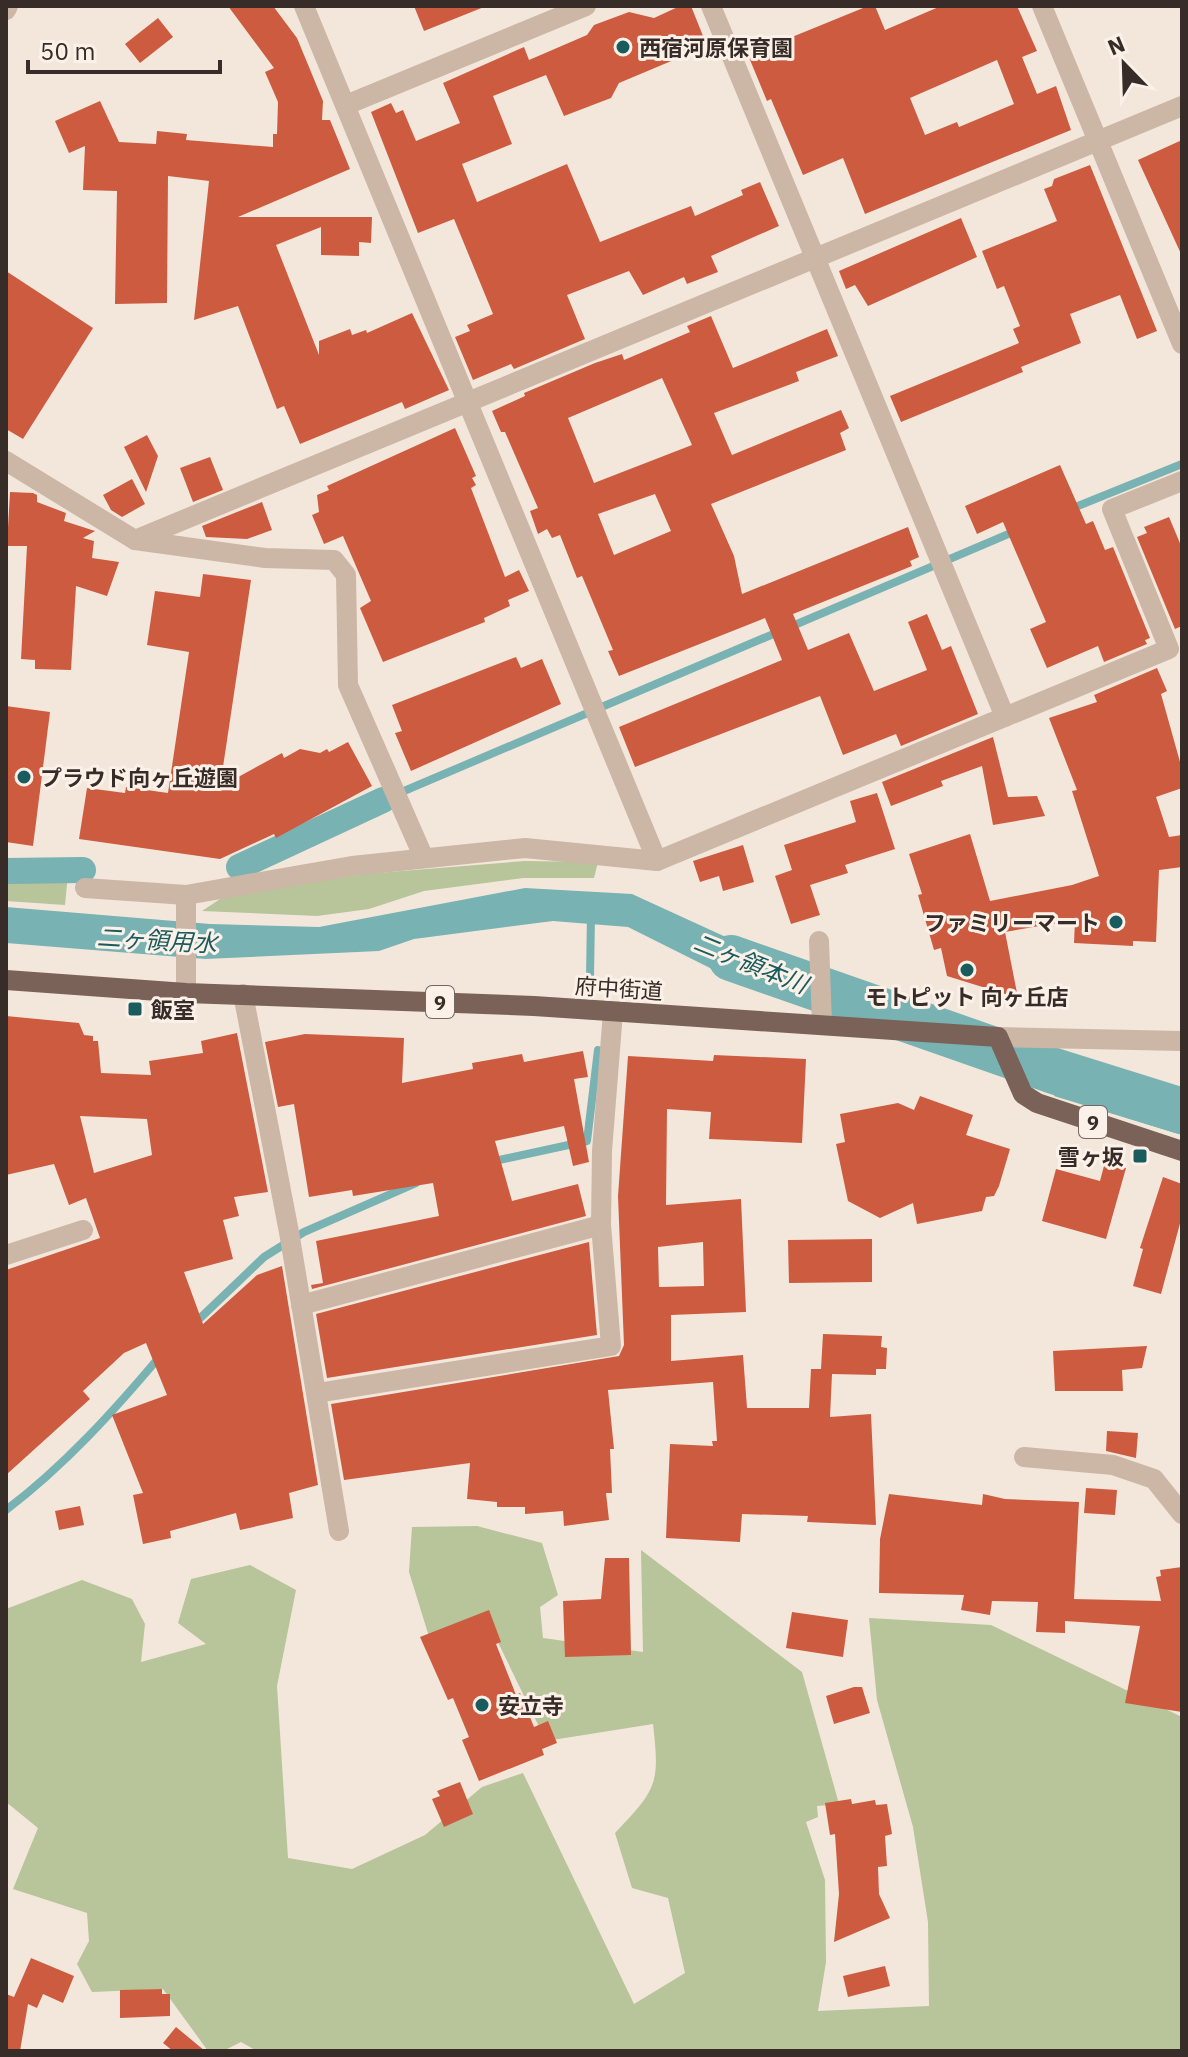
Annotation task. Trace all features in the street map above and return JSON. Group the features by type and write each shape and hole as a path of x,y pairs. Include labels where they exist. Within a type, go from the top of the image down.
{"main road":[{"name":"府中街道","path":"6,980 186,993 822,1023 998,1037"},
{"name":"9","path":"998,1037 1023,1094 1037,1103 1182,1151"}],"street":[{"path":"304,6 657,861"},
{"path":"346,105 586,6"},
{"path":"711,6 1005,717"},
{"path":"1042,6 1182,344"},
{"path":"135,540 1182,106"},
{"path":"6,461 135,540 265,558 334,560 346,575 348,685 423,856"},
{"path":"85,888 186,902 423,856 525,848 657,861 1169,649 1112,509 1182,481"},
{"path":"186,902 186,993"},
{"path":"819,941 822,1023"},
{"path":"243,994 291,1243 339,1531"},
{"path":"317,1393 611,1346 601,1225 602,1151 613,1012"},
{"path":"998,1037 1182,1041"},
{"path":"301,1305 601,1225"},
{"path":"6,1255 83,1230"},
{"path":"1024,1457 1113,1465 1154,1479 1182,1514"}],"green space":[{"path":"6,859 69,864 65,905 6,901"},
{"path":"524,861 598,862 594,878 523,878 424,891 369,909 317,916 202,911 229,893 365,874"},
{"path":"477,1526 542,1543 558,1595 540,1607 543,1638 643,1652 641,1550 802,1672 839,1804 817,1806 818,1817 806,1822 825,1880 826,1962 818,2011 929,2006 928,1922 913,1827 877,1700 869,1618 991,1625 1182,1717 1182,2051 257,2051 241,2042 223,2051 208,2051 163,1989 92,1992 77,1964 89,1941 87,1913 13,1889 38,1828 6,1802 6,1609 82,1580 132,1599 145,1624 141,1662 206,1644 178,1623 191,1579 250,1565 296,1590 277,1686 288,1858 352,1869 425,1835 482,1787 523,1773 634,2004 685,1973 668,1898 632,1888 615,1833 640,1806 652,1784 656,1760 653,1724 546,1741 492,1630 431,1643 409,1572 412,1527"}],"water":[{"name":"二ヶ領用水","path":"525,888 632,894 791,967 787,989 730,978 628,927 553,921 414,939 379,951 205,959 6,943 6,907 210,924 319,927"},
{"path":"1064,1068 1182,1096 1182,1135 1054,1096"}],"building":[{"path":"228,6 273,6 297,38 323,101 322,120 330,120 350,169 238,217 372,217 371,243 359,242 359,256 321,255 321,227 276,245 319,355 319,341 350,329 352,335 366,330 367,333 412,313 449,390 405,409 402,402 300,444 284,406 277,409 238,306 194,320 209,181 168,176 167,303 115,304 117,191 83,190 85,146 69,153 55,121 100,101 119,142 156,144 157,131 187,134 186,140 273,147 273,134 277,134 278,102 265,72 274,68"},
{"path":"414,6 484,6 484,7 424,31"},
{"path":"680,6 691,6 707,46 619,83 611,98 564,116 546,75 493,96 512,144 462,164 477,202 567,164 600,242 691,206 695,216 743,195 741,190 760,182 779,226 711,256 718,272 687,284 684,277 643,295 629,271 567,295 585,339 514,369 511,364 473,380 455,337 470,331 467,325 493,314 454,219 418,233 371,112 391,103 396,113 403,110 416,141 460,123 443,83 524,47 529,60 587,35 594,25 629,12 654,18"},
{"path":"868,6 875,6 885,30 941,6 1017,6 1037,51 1022,57 1037,94 1056,86 1071,130 865,214 843,158 803,175 771,99 767,101 748,55","holes":["997,60 1014,104 959,127 957,122 925,135 910,98"]},
{"path":"158,18 173,37 140,63 125,44"},
{"path":"1182,140 1182,256 1138,160"},
{"path":"1090,165 1157,331 1137,339 1120,295 1070,314 1081,343 1021,367 1023,372 901,422 890,396 1019,343 1013,329 1020,326 1004,286 997,289 982,251 1057,221 1044,189 1052,186 1054,179"},
{"path":"961,218 977,257 868,306 855,285 846,289 839,271"},
{"path":"6,271 93,328 23,439 6,429"},
{"path":"711,316 733,368 827,329 838,356 796,372 799,381 714,413 732,455 841,410 849,428 840,433 846,450 711,504 734,556 742,594 908,527 919,557 910,561 912,566 793,614 808,650 849,633 874,691 927,670 908,622 927,614 942,650 951,646 978,714 901,746 896,734 843,755 820,696 635,767 619,727 782,660 765,618 619,676 608,651 613,650 582,576 577,578 560,535 552,538 547,529 538,534 530,511 538,508 505,432 501,432 492,411 525,396 524,393 595,363 622,354 624,360 690,332 687,326","holes":["662,378 692,445 594,483 568,418","655,494 671,531 614,555 598,514"]},
{"path":"455,428 476,476 472,478 476,485 471,488 505,577 519,570 529,591 508,600 510,606 484,618 485,622 383,662 360,608 371,601 343,536 324,544 312,515 319,512 317,495 329,490 327,486"},
{"path":"147,435 158,456 146,492 124,447"},
{"path":"210,457 223,490 193,502 180,468"},
{"path":"1060,465 1086,524 1093,521 1105,550 1113,547 1150,638 1145,640 1147,644 1104,662 1098,646 1047,668 1030,629 1046,622 1003,522 977,534 965,506"},
{"path":"132,479 145,504 122,517 111,510 103,495"},
{"path":"10,492 33,493 37,495 37,502 66,513 64,521 95,531 83,538 94,541 92,558 119,562 107,596 76,586 71,670 35,669 35,660 21,659 27,546 7,546"},
{"path":"262,502 272,530 247,539 206,537 202,526"},
{"path":"1169,517 1182,548 1182,626 1175,629 1137,537 1147,533 1144,527"},
{"path":"203,574 251,580 220,787 282,753 284,758 300,749 320,753 327,749 329,752 348,742 372,786 276,838 274,834 220,859 79,839 87,788 125,793 126,787 168,793 189,652 147,645 155,591 200,597"},
{"path":"516,657 521,668 542,659 561,704 411,771 395,733 402,731 392,705"},
{"path":"1157,668 1167,691 1161,694 1182,769 1182,788 1156,797 1169,837 1182,835 1182,867 1159,870 1156,942 1133,941 1133,946 1074,943 1075,920 1005,932 1018,998 947,976 941,948 934,950 918,895 922,894 909,854 970,834 990,901 1072,885 1099,876 1072,791 1077,790 1049,718 1097,702 1094,695"},
{"name":"プラウド向ヶ丘遊園","path":"6,706 50,712 33,846 6,842"},
{"path":"993,737 1008,797 1037,796 1045,816 993,825 982,766 941,781 943,786 891,806 882,782"},
{"path":"877,793 895,849 845,865 848,873 810,885 820,915 791,924 775,876 792,870 784,845 856,822 850,801"},
{"path":"743,845 754,882 723,891 719,876 700,882 693,861"},
{"path":"6,1016 79,1023 84,1035 93,1036 93,1041 98,1041 101,1073 151,1075 149,1061 203,1053 201,1041 237,1033 268,1192 234,1197 239,1216 223,1220 233,1259 184,1272 203,1324 257,1275 282,1266 318,1485 289,1493 293,1518 240,1530 236,1513 170,1531 171,1538 143,1544 133,1495 143,1493 112,1415 167,1395 146,1343 124,1353 83,1391 90,1399 6,1475 6,1270 100,1238 86,1198 69,1205 54,1164 6,1175","holes":["80,1116 147,1119 152,1155 94,1173"]},
{"path":"305,1034 404,1038 402,1083 473,1069 472,1063 522,1054 524,1062 583,1051 588,1077 574,1079 589,1162 573,1166 564,1126 495,1141 512,1201 578,1184 586,1216 312,1289 311,1285 323,1283 316,1241 439,1216 433,1183 353,1196 352,1190 309,1197 294,1104 278,1107 265,1042"},
{"path":"714,1055 806,1059 802,1143 709,1139 711,1112 667,1109 666,1205 741,1199 746,1312 671,1315 671,1361 743,1355 747,1408 809,1408 811,1369 821,1369 823,1334 882,1336 881,1347 887,1348 886,1369 876,1369 876,1375 832,1374 830,1417 871,1414 876,1525 807,1522 808,1516 742,1514 740,1542 666,1538 670,1444 713,1446 712,1441 717,1441 713,1382 608,1390 614,1449 610,1449 612,1493 606,1493 609,1520 564,1526 563,1511 525,1514 525,1507 497,1507 497,1502 467,1499 470,1463 344,1480 331,1404 619,1356 624,1345 618,1196 628,1056 713,1061","holes":["703,1242 704,1286 659,1287 658,1247"]},
{"path":"920,1096 973,1115 966,1135 1010,1149 999,1186 994,1196 986,1197 982,1211 917,1224 913,1203 880,1218 848,1201 836,1144 845,1142 840,1114 898,1103 914,1110"},
{"path":"1105,1162 1126,1168 1106,1239 1042,1221 1056,1169 1100,1181"},
{"path":"1163,1177 1182,1184 1182,1216 1161,1294 1133,1286 1143,1249 1140,1248"},
{"path":"872,1239 872,1282 789,1283 788,1240"},
{"path":"589,1242 597,1335 327,1378 316,1314"},
{"path":"1147,1346 1142,1368 1122,1370 1123,1391 1055,1391 1053,1351"},
{"path":"1107,1431 1138,1433 1136,1458 1106,1451"},
{"path":"1086,1488 1117,1490 1115,1515 1084,1513"},
{"path":"889,1494 982,1505 983,1494 1005,1499 1079,1502 1074,1599 1161,1601 1156,1577 1161,1576 1160,1570 1182,1567 1182,1712 1125,1703 1140,1626 1065,1621 1065,1633 1036,1632 1038,1602 992,1601 990,1615 961,1610 964,1595 879,1593 880,1539"},
{"path":"80,1506 84,1525 59,1530 55,1511"},
{"path":"605,1558 629,1558 631,1655 565,1657 563,1601 601,1599"},
{"path":"489,1610 501,1642 496,1644 516,1695 520,1693 534,1727 548,1721 557,1743 542,1749 544,1755 479,1781 462,1740 469,1737 453,1698 448,1700 420,1637"},
{"path":"792,1612 848,1620 843,1657 786,1648"},
{"path":"862,1687 870,1713 834,1724 826,1696"},
{"path":"460,1782 473,1814 444,1827 432,1799 440,1796 437,1791"},
{"path":"851,1799 852,1804 875,1800 876,1805 887,1804 892,1834 885,1836 887,1866 878,1867 879,1894 890,1918 834,1942 839,1894 835,1834 830,1835 825,1803"},
{"path":"31,1958 74,1976 63,2003 43,1994 37,2008 28,2004 20,2051 6,2051 6,1994 14,1997"},
{"path":"885,1966 890,1986 848,1997 843,1976"},
{"path":"162,1989 162,1994 170,1994 170,2016 120,2018 120,1990"},
{"path":"176,2027 205,2051 173,2051 163,2043"}],"waterway":[{"path":"1068,510 1182,464"},
{"path":"404,791 1018,530"},
{"path":"239,867 383,800"},
{"path":"6,871 83,870"},
{"path":"590,978 591,914"},
{"name":"二ヶ領本川","path":"731,958 1054,1071 1182,1111"},
{"path":"490,1162 587,1141 598,1050"},
{"path":"194,1324 264,1257 304,1232 416,1183"},
{"path":"6,1510 88,1437 161,1355"}],"place":[{"name":"西宿河原保育園","path":"623,47"},
{"name":"プラウド向ヶ丘遊園","path":"24,777"},
{"name":"ファミリーマート","path":"1116,922"},
{"name":"モトピット 向ヶ丘店","path":"967,970"},
{"name":"飯室","path":"135,1009"},
{"name":"雪ヶ坂","path":"1140,1156"},
{"name":"安立寺","path":"482,1705"}]}
